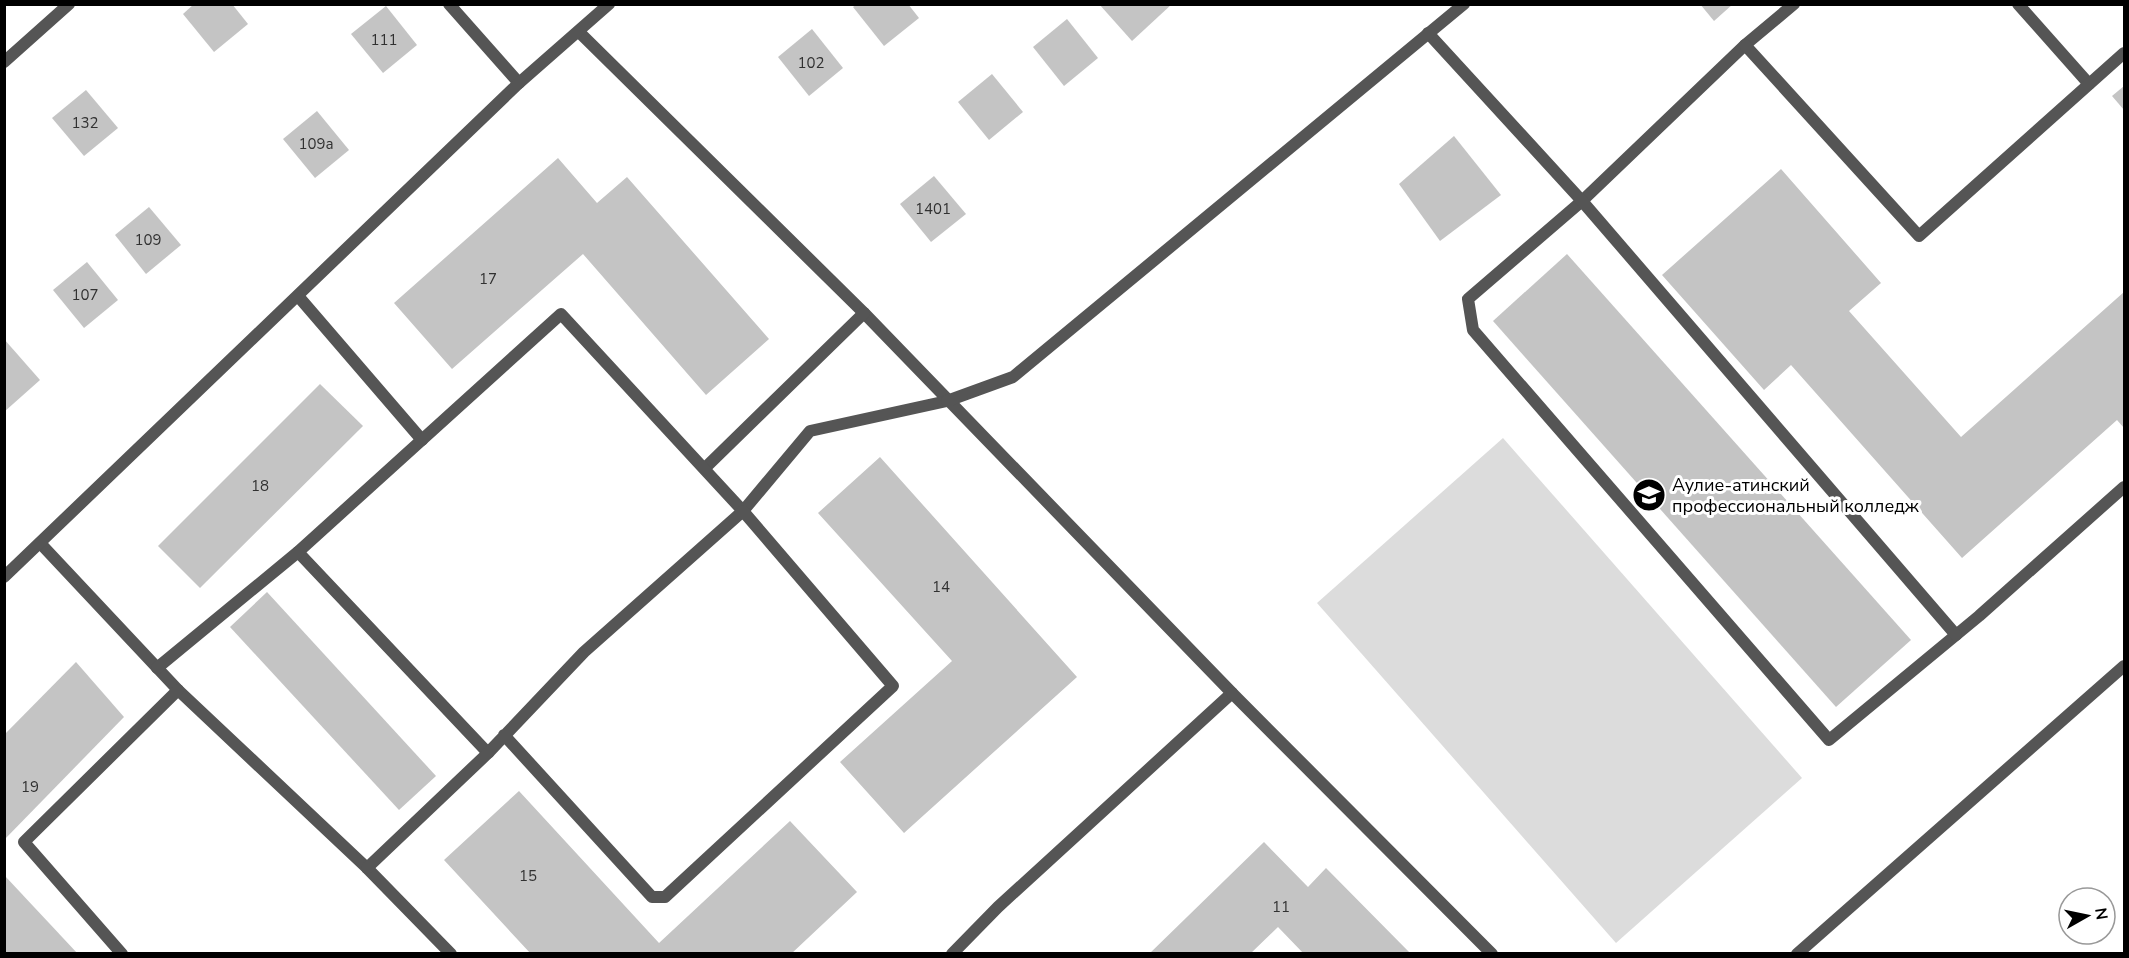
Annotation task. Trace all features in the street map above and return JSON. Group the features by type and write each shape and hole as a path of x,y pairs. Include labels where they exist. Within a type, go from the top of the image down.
{"street":[{"path":"4,62 69,4"},
{"path":"449,4 519,83"},
{"path":"4,577 519,83 609,4"},
{"path":"367,867 488,753 584,652 743,511 810,431 947,401 1013,377 1464,4"},
{"path":"1794,4 1745,45 1582,201 1468,299 1473,330 1829,740 1956,635 2124,487"},
{"path":"2018,4 2089,84"},
{"path":"579,32 864,313 1232,693 1492,954"},
{"path":"1428,33 1582,201 1956,635"},
{"path":"1745,45 1918,236 2124,53"},
{"path":"298,296 422,440"},
{"path":"705,468 864,313"},
{"path":"157,668 298,552 561,314 705,468 893,686 664,897 652,897 504,735"},
{"path":"40,543 178,690 367,867 451,954"},
{"path":"298,552 488,753"},
{"path":"1797,954 2124,666"},
{"path":"122,954 24,842 178,690"},
{"path":"952,954 998,908 1232,693"}],"shaded area":[{"path":"1503,438 1802,778 1616,943 1317,603"}],"building":[{"path":"194,4 232,4 248,24 214,52 183,14"},
{"path":"857,4 908,4 919,18 884,46 853,7"},
{"path":"1099,4 1172,4 1132,41"},
{"path":"1700,4 1733,4 1714,21"},
{"path":"386,6 417,45 383,73 351,34"},
{"path":"1067,19 1098,58 1064,86 1033,47"},
{"path":"812,29 843,68 809,96 778,57"},
{"path":"992,74 1023,112 989,140 958,102"},
{"path":"2124,86 2124,110 2112,96"},
{"path":"86,90 118,128 84,156 52,118"},
{"path":"317,111 349,150 315,178 283,139"},
{"path":"1454,136 1501,195 1440,241 1399,184"},
{"path":"558,158 597,203 627,177 769,339 706,395 583,254 452,369 394,303"},
{"name":"Аулие-атинский профессиональный колледж","path":"1781,169 1881,283 1849,311 1961,437 2124,292 2124,428 2117,420 1962,558 1791,365 1764,390 1662,275"},
{"path":"934,176 966,214 931,242 900,204"},
{"path":"149,207 181,245 146,274 115,235"},
{"path":"1567,254 1911,640 1836,707 1493,321"},
{"path":"87,262 118,300 84,328 53,290"},
{"path":"4,339 40,380 4,412"},
{"path":"320,384 363,426 200,588 158,546"},
{"path":"880,457 1077,677 904,833 840,762 952,661 818,513"},
{"path":"267,592 436,776 399,810 230,627"},
{"path":"76,662 124,717 4,840 4,735"},
{"path":"519,791 659,943 790,821 857,892 791,954 531,954 444,860"},
{"path":"1264,842 1308,887 1326,868 1411,954 1304,954 1278,927 1250,954 1149,954"},
{"path":"5,876 78,954 5,954"}],"place":[{"name":"Аулие-атинский профессиональный колледж","path":"1649,495"}]}
